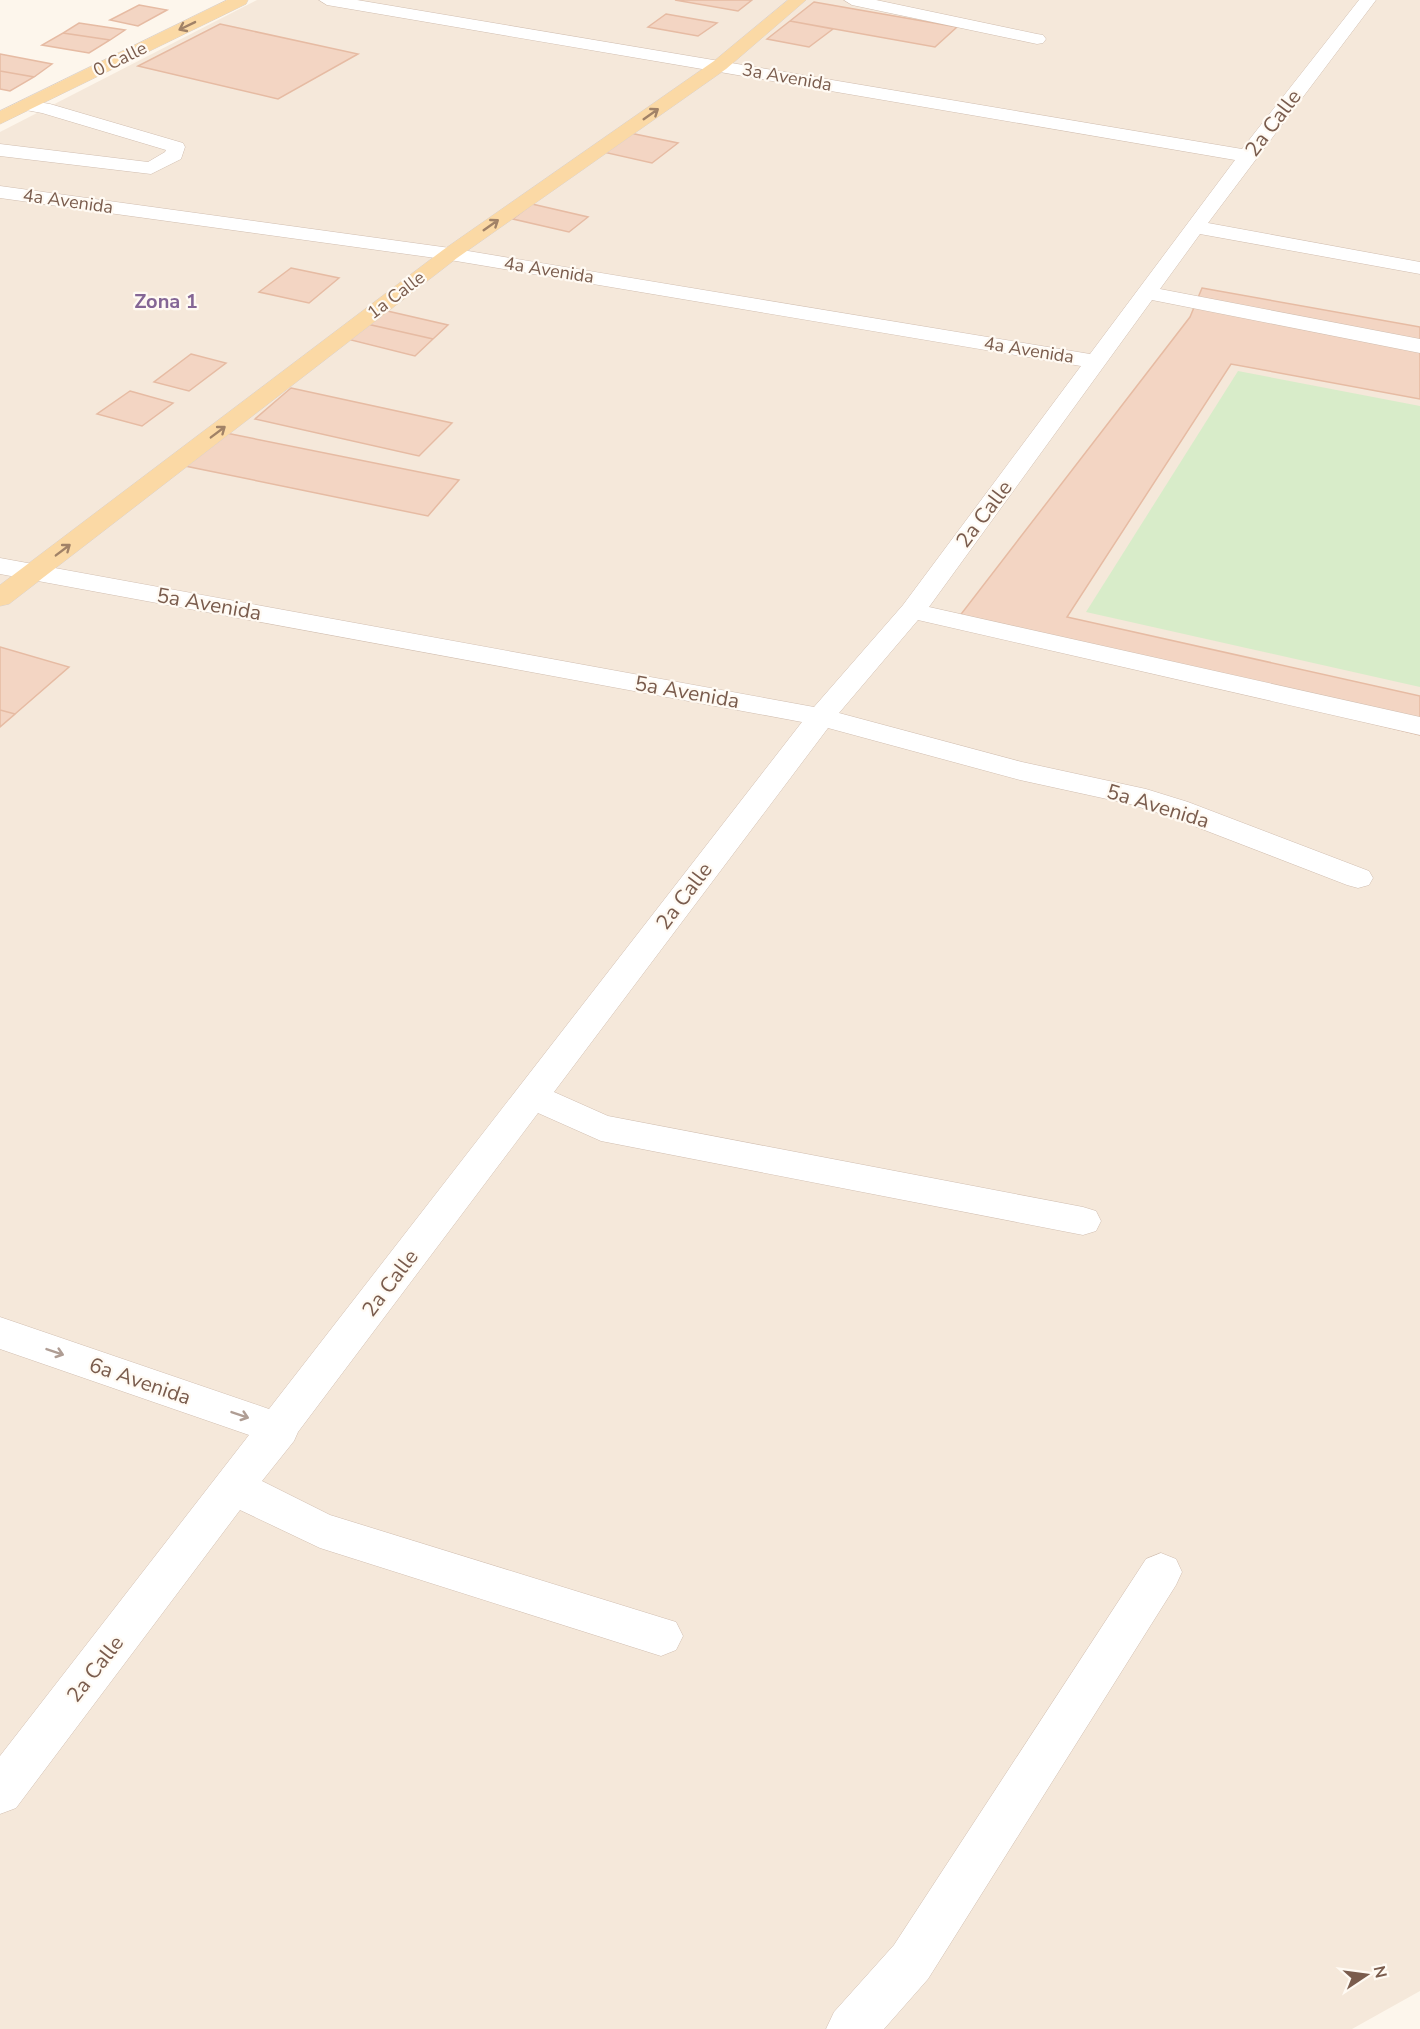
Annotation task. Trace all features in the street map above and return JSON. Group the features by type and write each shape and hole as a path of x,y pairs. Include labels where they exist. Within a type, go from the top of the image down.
{"main road":[{"name":"0 Calle","path":"0,118 240,0"},
{"name":"1a Calle","path":"0,598 450,254 720,65 798,0"}],"street":[{"name":"3a Avenida","path":"327,0 1247,156"},
{"path":"852,0 1038,39"},
{"name":"2a Calle","path":"0,1792 280,1429 821,717 912,611 1247,156 1367,0"},
{"path":"0,150 151,168 174,155 176,147 26,105"},
{"path":"30,153 91,123"},
{"name":"4a Avenida","path":"0,192 450,254 1096,362"},
{"path":"1195,227 1420,268"},
{"path":"1152,286 1199,290 1385,318"},
{"path":"1152,286 1420,346"},
{"name":"5a Avenida","path":"0,566 821,717 1020,771 1136,796 1178,809 1358,878"},
{"path":"912,611 1420,726"},
{"path":"532,1096 601,1128 1083,1221"},
{"name":"6a Avenida","path":"0,1333 280,1429"},
{"path":"235,1487 320,1530 661,1636"},
{"path":"851,2029 911,1962 1161,1572"}],"shaded area":[{"path":"257,0 1420,0 1420,1991 1352,2029 0,2029 0,132"}],"green space":[{"path":"1238,371 1420,406 1420,687 1086,612"}],"building":[{"path":"675,0 752,0 738,11"},
{"path":"814,2 957,27 935,47 790,21"},
{"path":"139,5 167,10 138,26 110,20"},
{"path":"666,14 717,23 698,36 648,27"},
{"path":"790,21 833,29 809,47 767,39"},
{"path":"79,23 125,30 110,40 63,33"},
{"path":"220,24 358,54 278,99 138,66"},
{"path":"63,33 110,40 89,53 42,45"},
{"path":"0,54 52,64 34,77 0,71"},
{"path":"0,71 34,77 10,91 0,89"},
{"path":"630,133 678,143 652,163 603,152"},
{"path":"532,204 588,217 569,232 513,219"},
{"path":"291,268 339,278 309,303 259,292"},
{"path":"1202,288 1420,327 1420,399 1231,364 1067,617 1420,696 1420,735 955,622 1190,317"},
{"path":"383,310 448,325 433,339 367,324"},
{"path":"367,324 433,339 415,356 347,339"},
{"path":"191,354 226,363 189,391 154,382"},
{"path":"291,388 452,423 419,456 255,419"},
{"path":"130,391 173,403 142,426 97,414"},
{"path":"221,432 459,480 428,516 185,466"},
{"path":"0,647 69,667 15,714 0,710"},
{"path":"0,710 15,714 0,727"}],"district":[{"name":"Zona 1","path":"166,301"}]}
